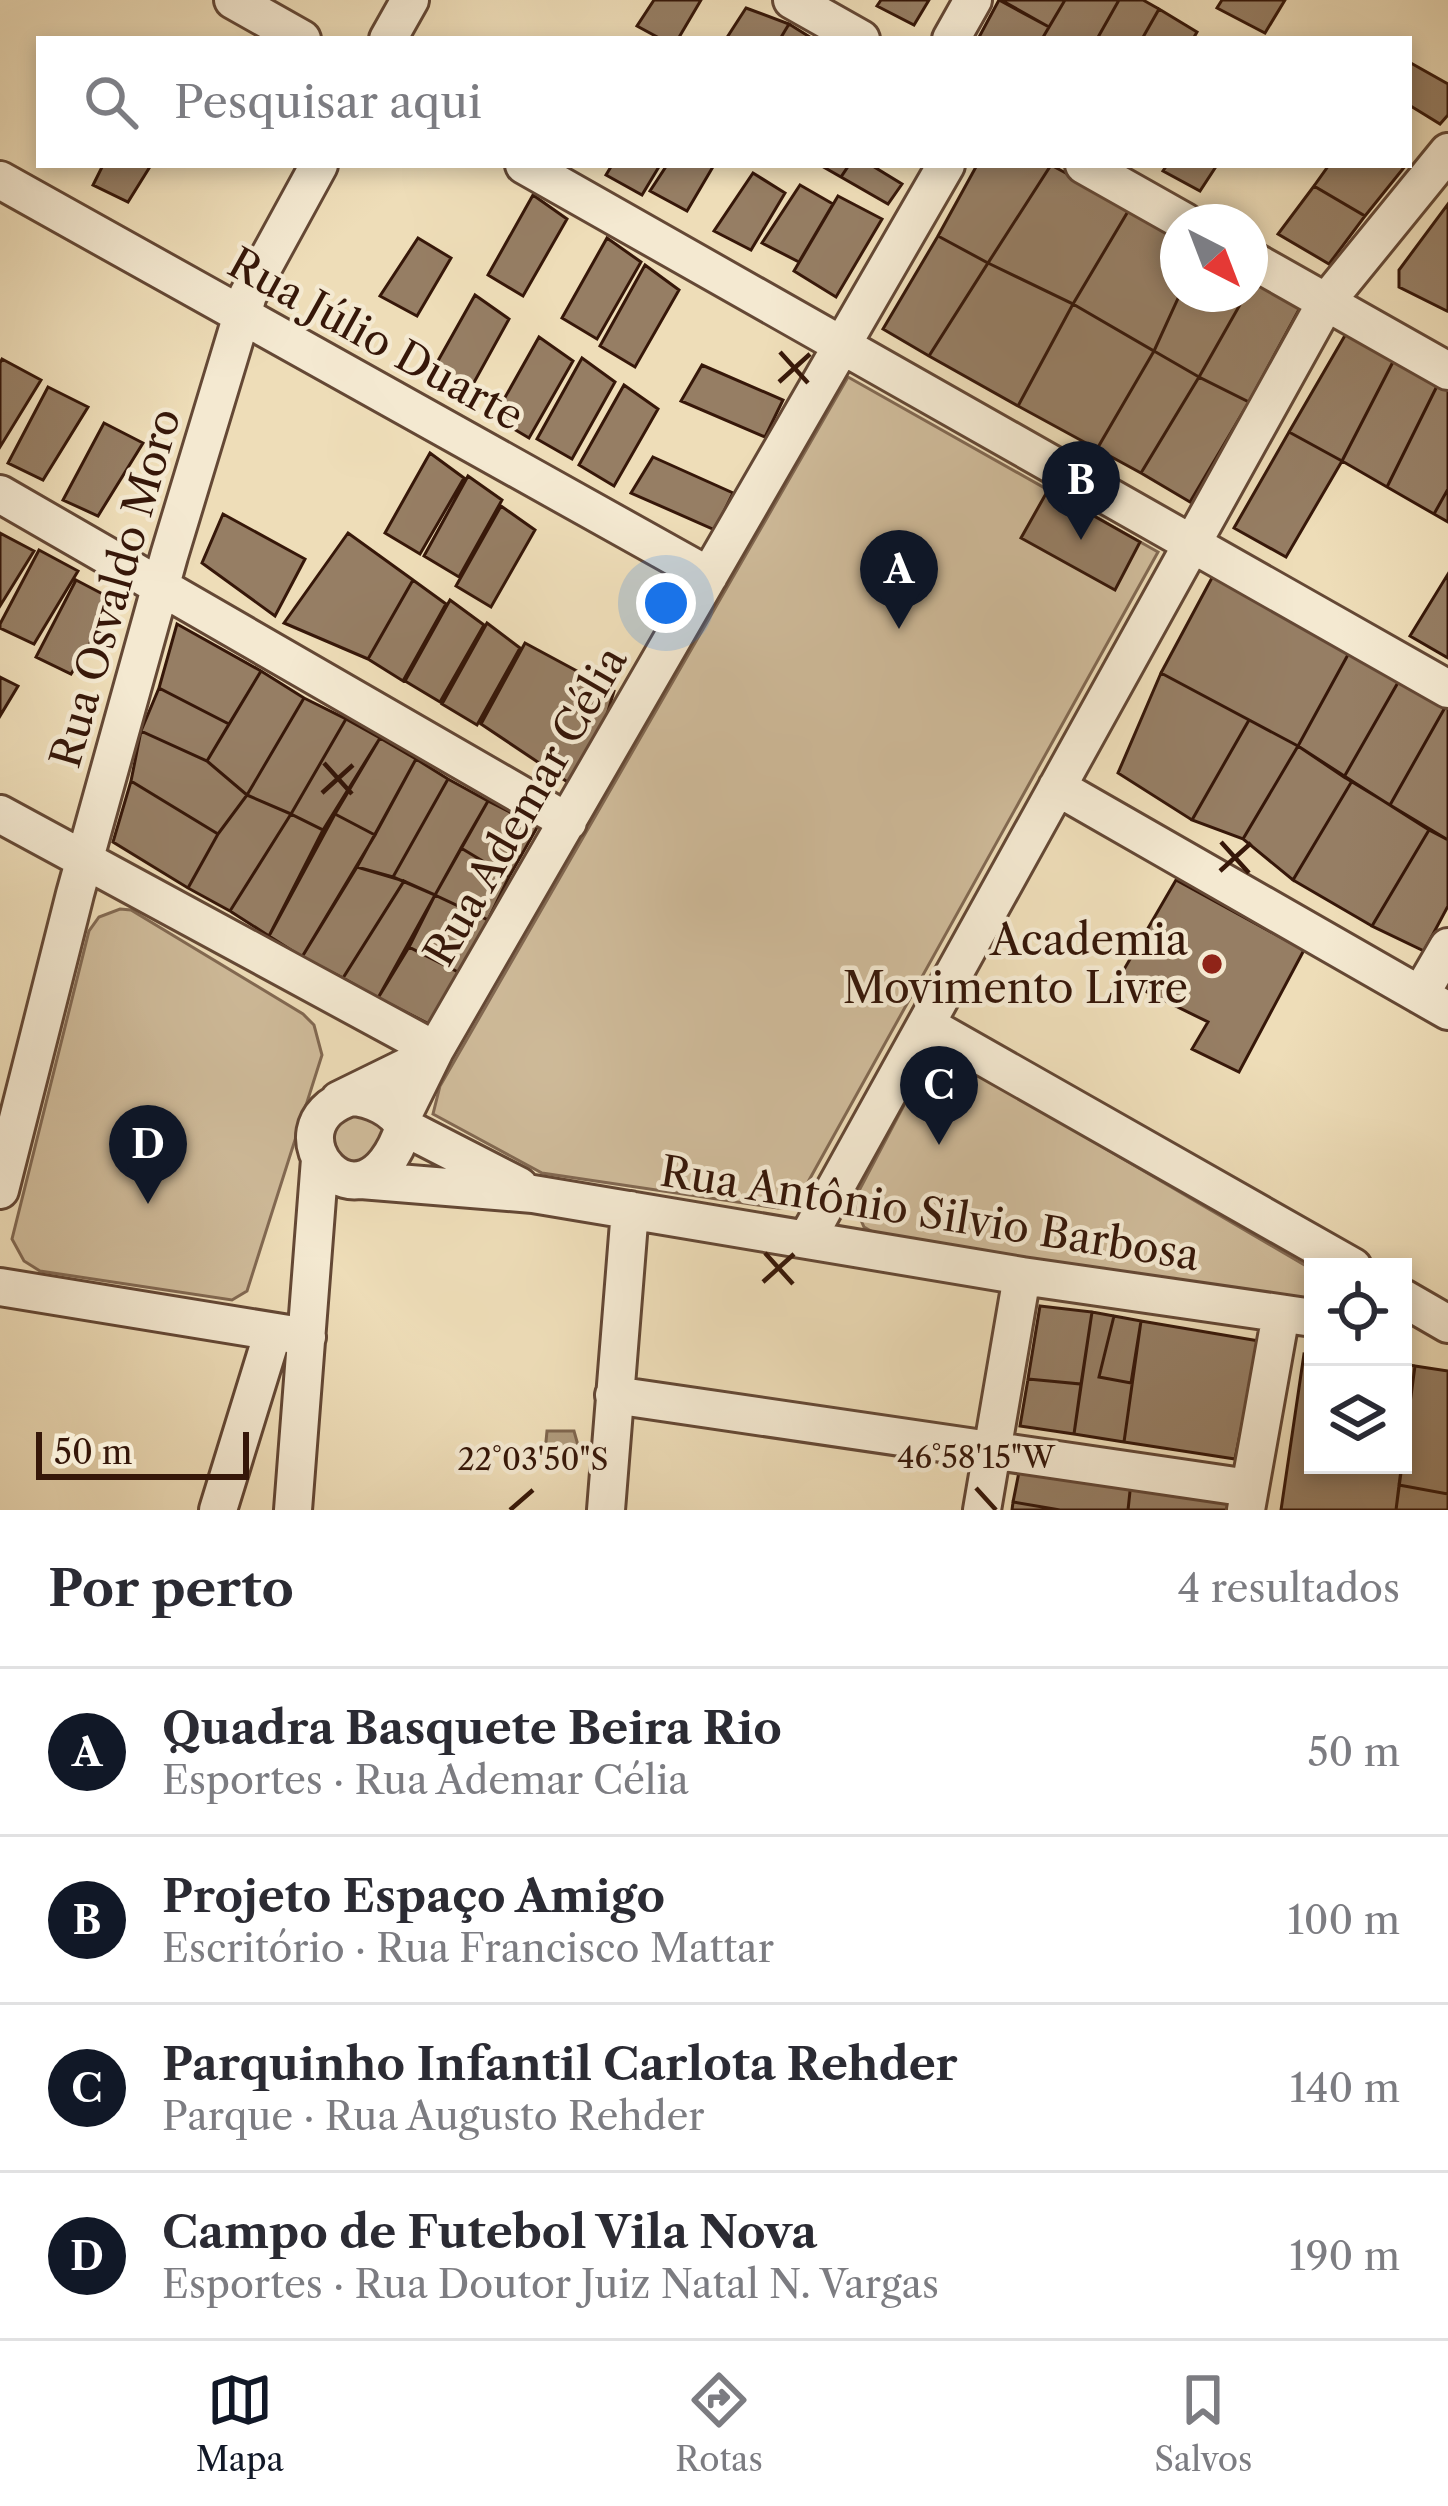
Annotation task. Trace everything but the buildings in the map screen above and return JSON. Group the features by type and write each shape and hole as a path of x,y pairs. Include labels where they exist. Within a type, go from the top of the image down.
{"street":[{"path":"233,0 297,36"},
{"path":"390,36 410,0"},
{"path":"792,0 856,36"},
{"path":"953,36 974,0"},
{"path":"808,1237 1326,302 1448,152"},
{"name":"Rua Osvaldo Moro","path":"0,1190 160,586 248,295 317,168"},
{"path":"529,168 1448,689"},
{"name":"Rua Ademar Célia","path":"403,1123 434,1052 944,168"},
{"path":"1089,168 1160,208"},
{"name":"Rua Júlio Duarte","path":"0,180 710,576"},
{"path":"1268,269 1448,371"},
{"path":"0,494 568,822"},
{"path":"1057,788 1434,1003 1448,947"},
{"path":"0,814 434,1052"},
{"path":"928,1024 1337,1258"},
{"path":"434,1052 335,1102 315,1127 314,1144 320,1159 330,1172 361,1180 533,1194"},
{"path":"335,1102 368,1098 403,1123 533,1194"},
{"path":"361,1180 389,1164 403,1123"},
{"path":"293,1510 290,1335 320,1159"},
{"name":"Rua Antônio Silvio Barbosa","path":"533,1194 1022,1276 1297,1316"},
{"path":"606,1510 631,1210"},
{"path":"982,1510 1022,1276"},
{"path":"0,1287 290,1335"},
{"path":"1412,1303 1448,1324"},
{"path":"614,1395 991,1450 1247,1499 1297,1316"},
{"path":"1412,1332 1448,1338"},
{"path":"218,1510 290,1335"}],"shaded area":[{"path":"848,377 1158,552 798,1200 791,1207 778,1208 542,1173 433,1114 440,1086"},
{"path":"131,910 314,1025 322,1055 247,1291 232,1300 40,1271 24,1261 12,1239 89,931 99,917"},
{"path":"938,1058 956,1061 1304,1265 1304,1299 885,1239 864,1227 853,1202 923,1069"},
{"path":"350,1113 378,1122 383,1131 374,1159 345,1162 332,1146 334,1126"},
{"path":"547,1431 574,1431 581,1456 545,1452"}],"place":[{"name":"Projeto Espaço Amigo","path":"1081,540"},
{"name":"Quadra Basquete Beira Rio","path":"899,629"},
{"name":"Academia Movimento Livre","path":"1212,964"},
{"name":"Parquinho Infantil Carlota Rehder","path":"939,1145"},
{"name":"Campo de Futebol Vila Nova","path":"148,1204"}]}
